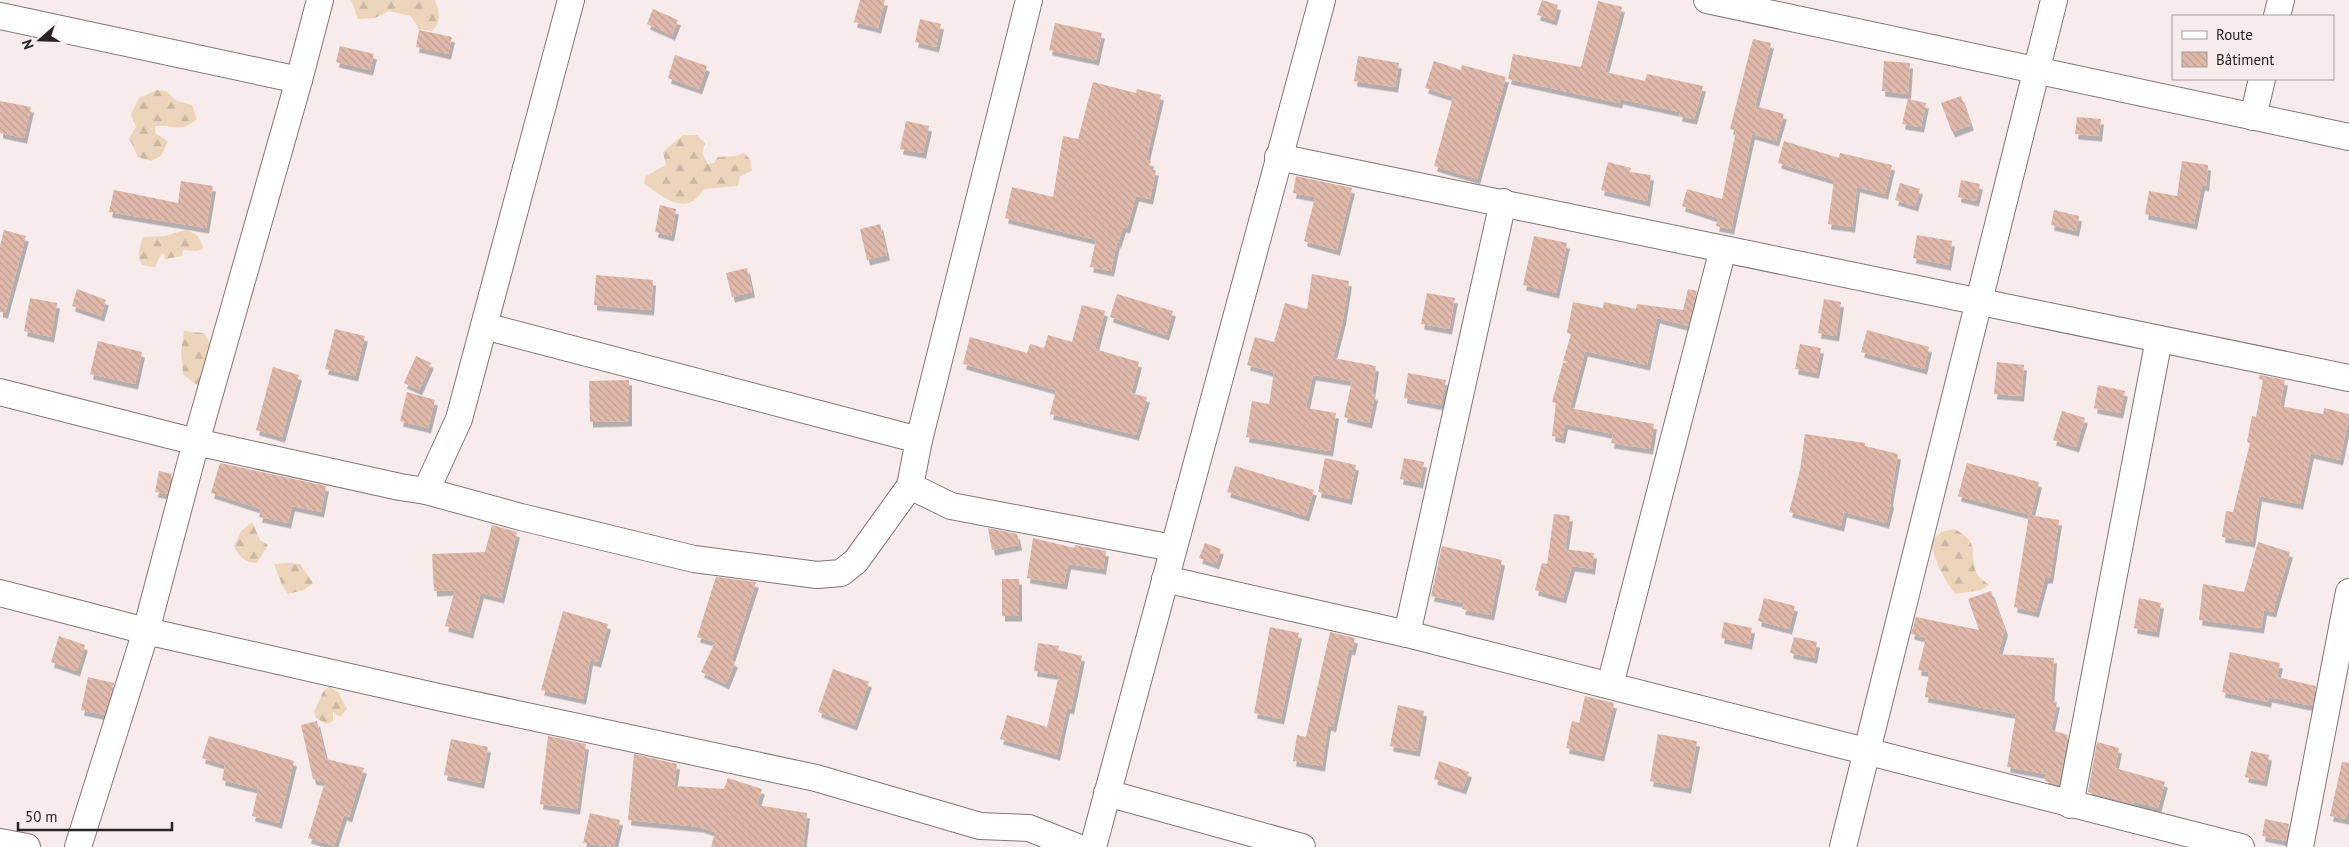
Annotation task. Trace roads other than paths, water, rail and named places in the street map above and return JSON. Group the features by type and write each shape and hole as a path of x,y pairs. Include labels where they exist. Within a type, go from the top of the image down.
{"street":[{"path":"78,847 146,631 196,442 320,0"},
{"path":"426,491 459,419 571,0"},
{"path":"0,392 196,442 400,487 426,491 521,517 694,558 817,575 841,573 856,560 910,486 919,440 1029,0"},
{"path":"1093,847 1322,0"},
{"path":"1707,0 2349,137"},
{"path":"1843,847 2054,0"},
{"path":"2277,15 2281,0"},
{"path":"0,16 299,80"},
{"path":"2253,117 2262,80"},
{"path":"1278,157 2349,378"},
{"path":"1407,634 1503,202"},
{"path":"1610,685 1723,249"},
{"path":"484,326 919,440"},
{"path":"2070,805 2159,339"},
{"path":"910,486 951,506 1173,548"},
{"path":"1164,579 1407,634 2070,805 2241,847"},
{"path":"2300,847 2349,592"},
{"path":"0,593 146,631 438,697 816,778 980,826 1029,828 1077,847"},
{"path":"1107,793 1302,847"},
{"path":"0,842 27,847"}]}
